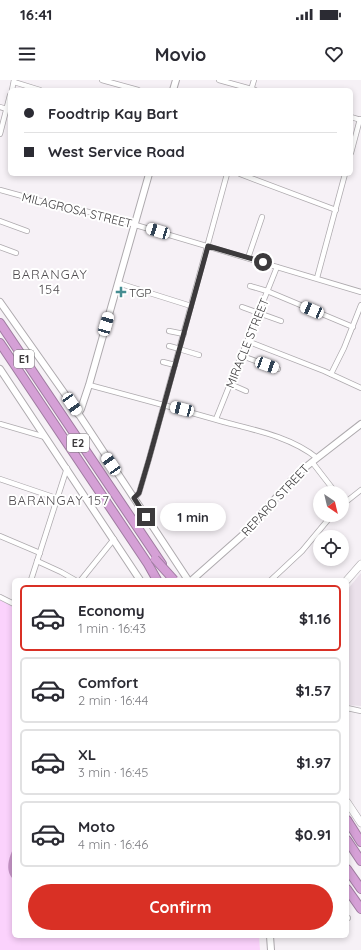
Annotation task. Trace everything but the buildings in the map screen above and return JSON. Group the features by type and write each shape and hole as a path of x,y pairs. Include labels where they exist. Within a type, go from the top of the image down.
{"highway":[{"name":"E1","path":"0,323 172,578"},
{"name":"E2","path":"0,327 155,559 171,578"},
{"name":"E2","path":"0,343 156,578"},
{"name":"E1","path":"0,349 152,578"},
{"path":"349,823 361,842"},
{"path":"349,843 361,861"},
{"path":"349,872 361,889"},
{"path":"349,892 361,909"}],"main road":[{"path":"349,578 361,564"},
{"path":"349,805 361,823"}],"street":[{"path":"102,80 131,88"},
{"path":"219,80 245,88"},
{"path":"14,81 34,88"},
{"path":"0,107 8,110 0,134"},
{"path":"353,146 361,119"},
{"path":"78,414 81,409 148,176"},
{"path":"134,498 139,493 180,349 226,176"},
{"path":"245,176 336,210"},
{"path":"317,278 344,176"},
{"name":"MILAGROSA STREET","path":"0,190 28,198 102,214 361,292"},
{"path":"248,258 262,217"},
{"path":"0,221 27,231"},
{"path":"0,247 16,253"},
{"name":"MIRACLE STREET","path":"216,419 277,266"},
{"path":"118,283 191,306"},
{"path":"250,286 268,291 353,327"},
{"path":"0,302 78,414 187,578"},
{"path":"331,374 353,327 361,305"},
{"path":"242,307 280,321"},
{"path":"170,331 184,334"},
{"path":"247,341 331,374 361,388"},
{"path":"168,346 199,355"},
{"path":"242,356 278,369"},
{"path":"163,362 175,365"},
{"path":"0,369 139,578"},
{"path":"230,384 246,391"},
{"path":"88,385 216,419 285,441 304,449 314,460 331,486"},
{"path":"0,424 44,437"},
{"name":"REPARO STREET","path":"194,578 245,533 297,474 361,424"},
{"path":"32,578 56,498 67,468"},
{"path":"0,479 56,498"},
{"path":"349,499 361,490"},
{"path":"273,578 302,551 326,522"},
{"path":"0,536 40,553"},
{"path":"83,578 114,540"},
{"path":"37,561 72,578"},
{"path":"0,597 12,603"},
{"path":"349,708 361,711"},
{"path":"270,950 271,938"}],"shaded area":[{"path":"361,573 361,706 349,705 349,588"},
{"path":"0,599 12,606 12,938 259,938 260,950 0,950"},
{"path":"12,851 12,877 8,868"}],"place":[{"name":"TGP","path":"121,292"}],"district":[{"name":"BARANGAY 154","path":"50,282"},
{"name":"BARANGAY 157","path":"59,500"}],"route":[{"path":"146,517 134,498 138,496 149,459 208,246 263,262"}]}
